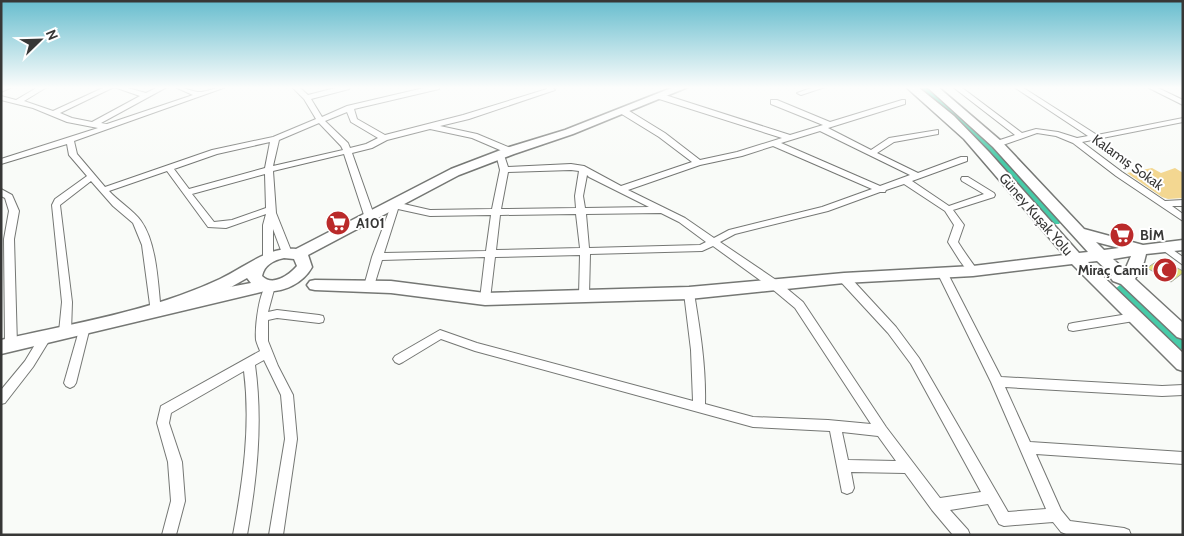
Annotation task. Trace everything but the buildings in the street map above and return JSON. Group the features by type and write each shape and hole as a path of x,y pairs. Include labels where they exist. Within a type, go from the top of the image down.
{"main road":[{"path":"162,309 219,287 263,262 292,253 370,218 441,179 505,153 569,132 620,112"},
{"name":"Güney Kuşak Yolu","path":"942,112 958,126 1074,257 1183,364"},
{"name":"Güney Kuşak Yolu","path":"961,112 997,144 1099,254 1183,333"},
{"path":"1052,233 1075,236 1078,232 1140,249"},
{"path":"263,262 254,277 257,281 272,285 391,287 485,299 689,293 844,278 973,271 1183,245"},
{"path":"1100,283 1101,278 1107,275 1127,280 1137,262 1140,249"},
{"path":"6,346 272,285 295,278 302,272 305,262 292,253"},
{"path":"302,272 315,285"}],"street":[{"path":"48,112 109,127"},
{"path":"52,114 56,112"},
{"path":"94,124 117,112"},
{"path":"1,162 152,112"},
{"path":"316,112 321,121 345,145 370,218"},
{"path":"104,190 215,152 275,138 341,112"},
{"path":"351,112 354,120 384,138"},
{"path":"188,192 268,170 369,146 384,138 477,112"},
{"path":"625,112 662,135 698,163"},
{"path":"709,112 790,138"},
{"path":"798,112 830,125"},
{"path":"621,189 698,163 739,154 871,112"},
{"path":"991,112 1020,134"},
{"path":"1056,112 1095,137"},
{"path":"1076,141 1183,120"},
{"path":"430,126 474,136 505,153 485,299"},
{"path":"821,128 918,176"},
{"name":"Kalamış Sokak","path":"997,144 1020,134 1036,130 1058,134 1076,141 1118,174 1183,218"},
{"path":"871,153 892,140 935,132"},
{"path":"263,262 271,211 268,170 269,151 275,138"},
{"path":"70,140 73,155 104,190 137,222 147,245 162,309"},
{"path":"774,143 882,190"},
{"path":"377,257 702,248 732,232 825,209 964,159"},
{"path":"504,170 562,166 584,168 592,175 664,210 715,242 776,285 800,305 882,431 937,505 963,535"},
{"path":"169,168 211,225 217,226 271,211"},
{"path":"584,168 579,196 585,251 584,295"},
{"path":"66,332 68,302 56,205 58,201 92,176"},
{"path":"948,209 991,194 965,179"},
{"path":"906,181 948,209 959,225 954,242 963,259 973,271"},
{"path":"1,192 8,197 14,211 10,239 6,346"},
{"path":"1163,204 1183,203"},
{"path":"368,286 395,205 430,213 664,210"},
{"path":"271,211 292,253"},
{"path":"1163,246 1183,262"},
{"path":"942,272 997,382 1056,515 1066,528 1124,535"},
{"path":"844,278 892,330 915,361 1004,519 1056,515"},
{"path":"272,285 263,316 262,341 287,395 292,439 276,535"},
{"path":"689,293 697,346 700,385 699,408"},
{"path":"263,316 277,314 319,319"},
{"path":"1073,327 1134,317"},
{"path":"70,383 85,327"},
{"path":"399,359 440,334 475,347 753,422 835,426 882,431"},
{"path":"1,399 29,364 46,336"},
{"path":"170,535 178,501 175,462 163,424 165,410 267,354"},
{"path":"240,535 247,502 253,434 254,392 249,364"},
{"path":"997,382 1162,391 1183,390"},
{"path":"835,426 847,488"},
{"path":"1027,448 1183,458"},
{"path":"843,466 909,467"},
{"path":"937,505 991,497"}],"shaded area":[{"path":"1152,168 1161,173 1175,168 1183,173 1183,198 1168,199 1162,197 1127,173"}],"waterway":[{"path":"951,112 993,152 1056,222"},
{"path":"1120,289 1183,346"}],"place":[{"name":"A101","path":"338,223"},
{"name":"BİM","path":"1122,235"},
{"name":"Miraç Camii","path":"1165,270"}]}
